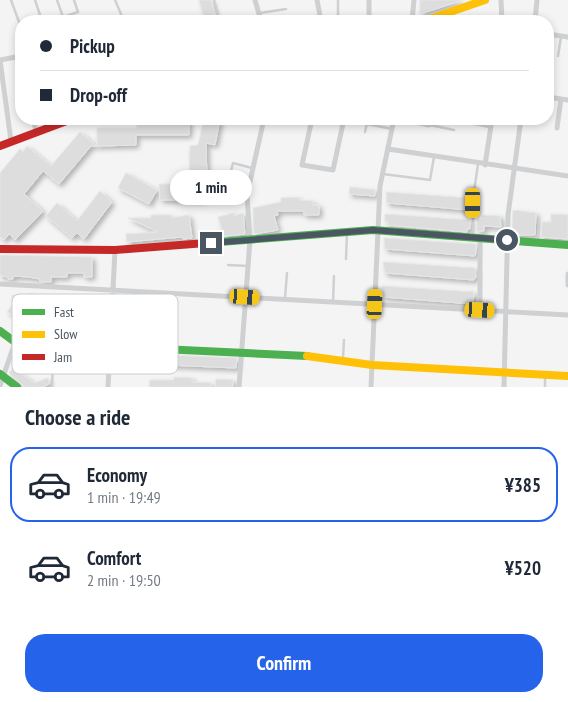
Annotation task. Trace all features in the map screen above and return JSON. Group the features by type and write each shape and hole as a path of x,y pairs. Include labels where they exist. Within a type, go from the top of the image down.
{"street":[{"path":"255,0 259,14"},
{"path":"317,0 320,15"},
{"path":"369,0 369,15"},
{"path":"413,15 414,0"},
{"path":"449,15 485,0"},
{"path":"502,0 502,15"},
{"path":"535,15 537,0"},
{"path":"554,35 568,37"},
{"path":"11,141 2,97 0,60 15,57"},
{"path":"554,98 568,100"},
{"path":"557,128 561,99"},
{"path":"34,125 36,131"},
{"path":"0,146 54,125"},
{"path":"239,387 250,240 247,195 263,125"},
{"path":"311,125 302,165 333,170 343,125"},
{"path":"371,387 383,174 393,125"},
{"path":"504,387 507,240 520,125"},
{"path":"485,165 491,127"},
{"path":"388,149 568,176"},
{"path":"0,249 115,250 379,230 568,245"},
{"path":"476,237 480,310"},
{"path":"113,294 115,250"},
{"path":"568,274 568,285"},
{"path":"0,284 568,315"},
{"path":"0,331 12,340"},
{"path":"178,349 303,354 372,365 568,376"},
{"path":"0,386 12,350"},
{"path":"108,387 109,374"},
{"path":"2,376 17,387"}],"lane":[{"path":"11,0 16,15"},
{"path":"35,0 39,15"},
{"path":"57,0 62,15"},
{"path":"69,15 78,12 74,0"},
{"path":"115,0 121,15"},
{"path":"214,0 218,15"},
{"path":"338,0 338,15"},
{"path":"259,14 286,9"},
{"path":"558,56 561,36"},
{"path":"365,132 367,125"},
{"path":"372,125 392,129"},
{"path":"438,125 454,130"},
{"path":"480,125 491,127"},
{"path":"383,174 430,180 434,157"},
{"path":"247,195 229,200 225,196 233,163 252,168"},
{"path":"474,192 478,164"},
{"path":"473,203 476,237"},
{"path":"538,242 539,222"},
{"path":"346,259 347,232"},
{"path":"228,265 248,266"},
{"path":"285,300 287,274"},
{"path":"333,302 334,276"},
{"path":"342,361 344,340"},
{"path":"52,374 52,387"},
{"path":"545,375 545,387"}],"building":[{"path":"199,0 211,0 215,15 203,15"},
{"path":"420,0 459,0 460,1 420,14"},
{"path":"136,125 189,125 189,135 136,135 136,145 97,146 97,128 136,128"},
{"path":"203,125 219,125 215,145 206,143 207,182 203,182 202,200 160,200 159,184 189,184 190,146 198,145"},
{"path":"80,132 97,146 91,146 59,184 43,171 24,194 43,211 15,240 9,234 4,240 0,237 0,173 20,149 23,152 27,146 51,166"},
{"path":"126,173 157,190 149,204 118,188"},
{"path":"350,187 375,190 375,196 349,194"},
{"path":"100,191 112,202 84,239 77,233 72,238 46,216 57,203 77,221"},
{"path":"386,192 468,198 470,210 387,203"},
{"path":"298,197 299,200 313,201 313,205 319,205 319,215 304,215 304,211 277,211 278,215 274,216 278,230 254,234 253,208 281,202 281,198"},
{"path":"513,210 536,213 535,235 512,235"},
{"path":"234,213 234,216 243,213 245,234 224,236 218,217"},
{"path":"385,214 470,220 470,229 467,229 467,232 387,225 388,221 385,221"},
{"path":"551,214 568,215 568,239 541,237 542,222 551,222"},
{"path":"151,215 171,215 171,218 189,215 192,238 183,239 182,237 127,242 126,234 158,232 128,218 151,218"},
{"path":"482,215 500,216 501,227 484,226 484,231 477,231 477,219 482,219"},
{"path":"384,238 476,244 476,253 475,256 385,249"},
{"path":"0,255 92,257 92,277 84,277 84,273 67,273 67,277 51,277 51,282 40,282 40,279 29,277 13,276 13,279 8,279 6,276 0,276"},
{"path":"383,262 475,268 476,277 474,280 385,273"},
{"path":"382,286 474,292 473,304 383,297"},
{"path":"12,305 12,314 7,312"},
{"path":"178,355 237,358 236,368 178,365"},
{"path":"12,369 12,374 21,374 34,383 48,378 49,384 43,387 25,387 9,373"},
{"path":"174,377 192,378 192,382 211,383 211,387 149,387 150,380 174,380"},
{"path":"216,379 233,380 233,387 215,387"}],"traffic: fast":[{"path":"219,242 373,230 568,245"},
{"path":"0,331 12,340"},
{"path":"178,350 307,356"},
{"path":"0,374 17,387"}],"traffic: slow":[{"path":"441,15 485,0"},
{"path":"307,356 372,365 568,376"}],"traffic: jam":[{"path":"0,146 56,125"},
{"path":"0,249 115,250 219,242"}],"route":[{"path":"211,243 373,230 507,240"}]}
